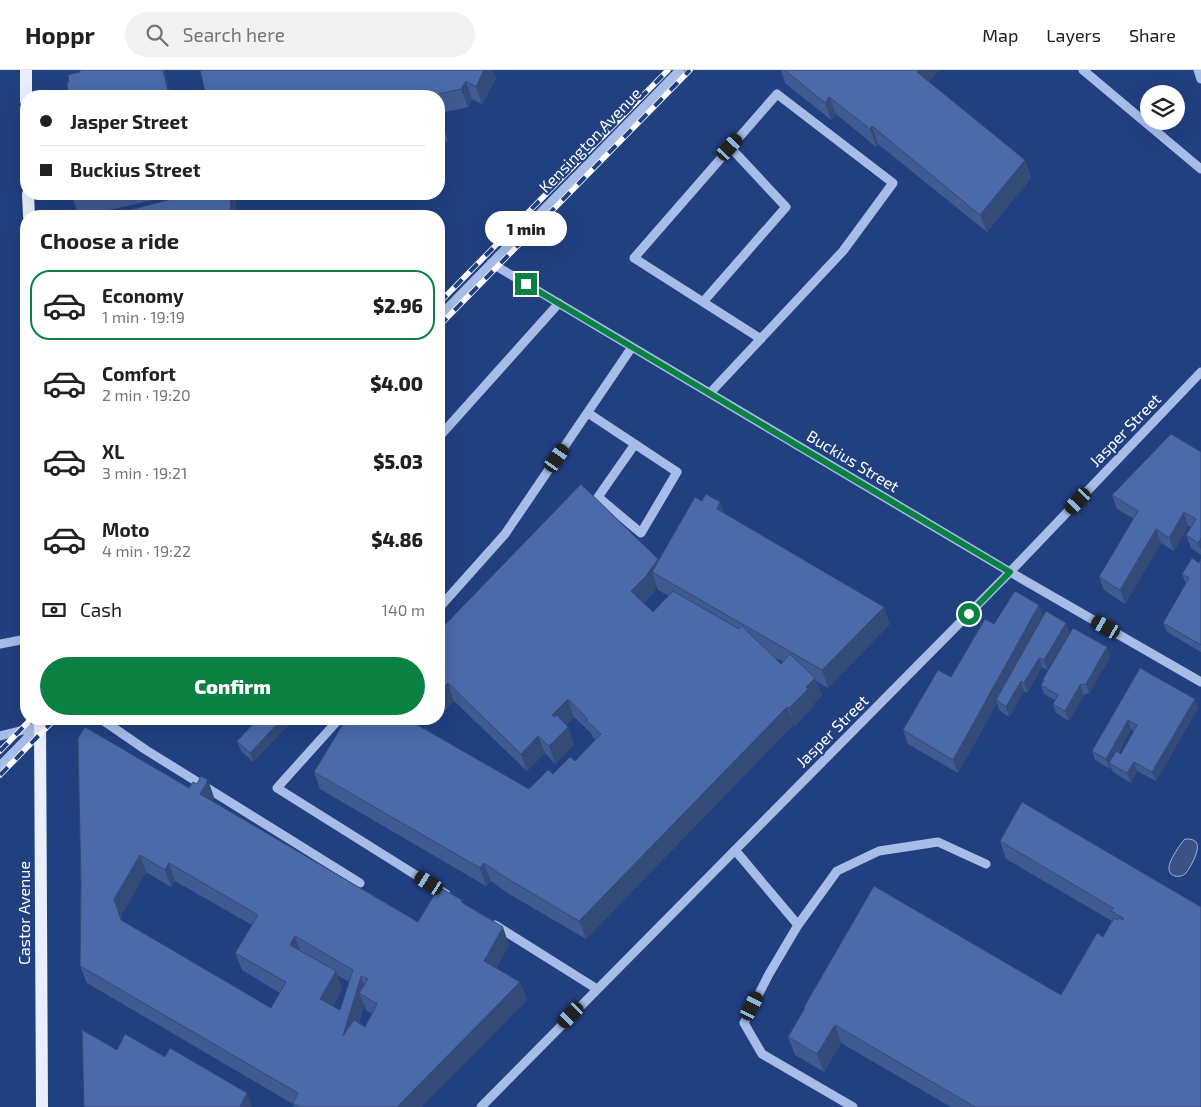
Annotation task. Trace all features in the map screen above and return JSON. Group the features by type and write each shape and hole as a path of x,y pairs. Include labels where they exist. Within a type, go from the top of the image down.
{"main road":[{"path":"26,70 26,90"},
{"name":"Castor Avenue","path":"42,725 42,1107"}],"street":[{"name":"Kensington Avenue","path":"445,311 680,70"},
{"path":"1083,70 1201,169"},
{"path":"1198,70 1201,78"},
{"path":"710,393 761,339 843,251 893,183 777,94 634,258 761,339"},
{"path":"703,302 786,207 730,147"},
{"name":"Buckius Street","path":"491,263 1010,572 1201,682"},
{"path":"445,429 559,304"},
{"path":"445,601 505,534 632,347"},
{"name":"Jasper Street","path":"481,1107 1010,572 1201,372"},
{"path":"588,413 678,472 641,533 598,497 635,444"},
{"path":"0,644 20,640"},
{"path":"0,736 31,725"},
{"path":"0,766 38,725"},
{"path":"109,725 360,883"},
{"path":"334,725 277,788 454,899"},
{"path":"853,1107 762,1054 744,1023 769,974 798,925 837,871 879,851 938,842 986,864"},
{"path":"735,850 798,925"},
{"path":"488,920 597,989"}],"water":[{"path":"1185,839 1196,842 1196,853 1186,873 1181,876 1175,876 1170,873 1169,864"}],"building":[{"path":"80,70 163,70 168,90 68,90 68,75 80,72"},
{"path":"200,70 484,70 476,87 466,81 461,89 445,92 445,90 205,90"},
{"path":"785,70 918,70 917,72 1025,160 980,215 872,126 870,129 829,97 825,103"},
{"path":"168,200 230,200 231,210 130,210"},
{"path":"1171,434 1201,452 1201,538 1198,543 1186,535 1196,519 1184,512 1169,538 1156,529 1120,590 1099,577 1138,511 1112,495"},
{"path":"581,484 658,559 646,576 631,591 653,612 673,591 739,629 742,626 781,664 790,654 815,678 806,687 808,689 789,708 787,707 579,921 484,863 480,868 314,772 342,725 417,725 529,789 548,770 553,774 570,757 575,761 601,734 568,699 552,715 554,717 557,715 568,727 549,746 538,736 521,754 448,683 445,686 445,625"},
{"path":"706,494 720,502 717,509 884,607 822,670 652,572 695,497 702,501"},
{"path":"1192,558 1199,563 1201,559 1201,645 1163,623 1189,578 1182,574"},
{"path":"1015,591 1039,605 953,760 903,730 938,670 951,677 985,619 994,624"},
{"path":"1046,611 1066,623 1044,660 1039,658 1024,683 1021,681 1006,707 996,700"},
{"path":"1073,628 1107,647 1086,684 1080,685 1065,711 1053,704 1058,695 1041,685"},
{"path":"1140,668 1195,699 1152,772 1134,762 1127,773 1109,763 1116,751 1121,754 1137,725 1128,720 1106,759 1092,751"},
{"path":"252,725 276,725 250,753 237,741"},
{"path":"85,727 189,788 193,782 197,784 201,776 208,780 200,794 418,922 439,887 503,927 484,961 520,982 397,1107 300,1107 293,1103 298,1093 80,966 81,885 78,738","holes":["140,855 165,870 169,863 258,915 235,953 286,982 271,1008 121,920 114,899","295,936 353,970 340,1010 320,999 336,971 290,945","361,976 368,979 359,993 377,1004 365,1027 354,1020 343,1036"]},
{"path":"1022,802 1201,907 1201,1107 975,1107 835,1025 817,1054 788,1037 874,886 1061,995 1097,933 1103,937 1114,918 1123,920 1123,918 1111,911 1113,908 1000,841"},
{"path":"82,1030 117,1050 125,1034 165,1057 170,1048 247,1093 240,1107 84,1107"}],"railway":[{"path":"445,297 668,70"},
{"path":"445,320 690,70"},
{"path":"0,751 25,725"},
{"path":"0,775 49,725"}],"route":[{"path":"526,284 1010,572 969,614"}]}
